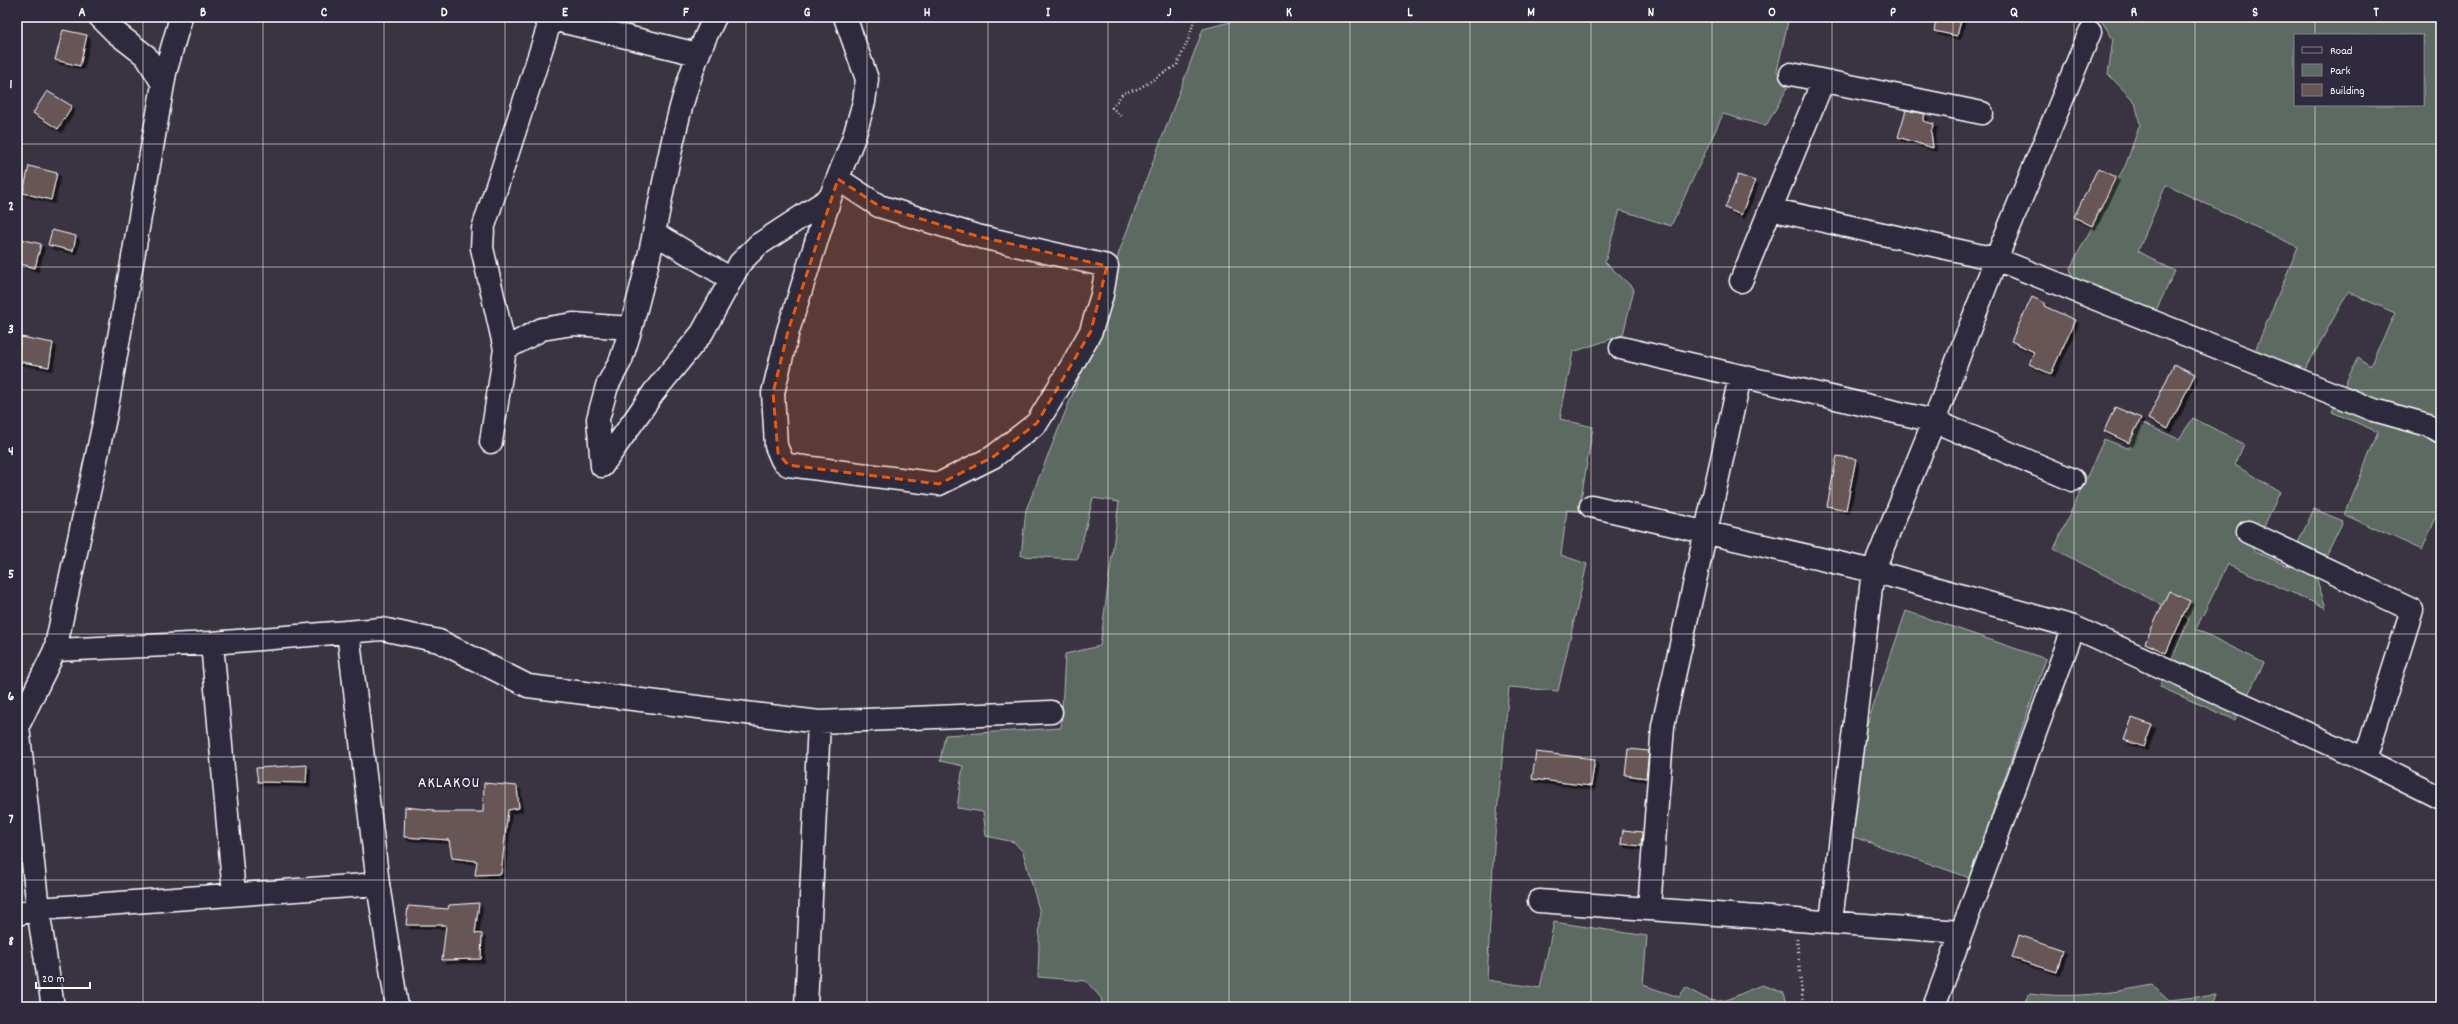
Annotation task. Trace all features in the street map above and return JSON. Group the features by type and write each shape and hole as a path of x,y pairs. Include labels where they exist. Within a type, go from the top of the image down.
{"street":[{"path":"100,17 115,32 146,56 163,84"},
{"path":"53,1007 27,912 18,726 55,650 105,418 163,84 180,17"},
{"path":"715,17 696,54 683,97 654,233 631,328 621,360 607,386 598,419 602,466 654,392 702,334 740,263 758,245 834,189"},
{"path":"834,189 879,206 977,236 1107,266 1102,295 1091,332 1038,422 993,457 940,484 788,465 778,453 774,393 788,331 834,189 854,136 864,102 867,79 845,17"},
{"path":"491,442 505,349 482,248 484,229 547,18 696,54"},
{"path":"1831,921 1873,571 1934,421 1996,259 2090,32"},
{"path":"1791,74 1982,113"},
{"path":"1741,281 1823,81"},
{"path":"1770,209 1996,259 2374,410 2428,425 2441,433"},
{"path":"654,233 732,279"},
{"path":"505,349 542,328 574,324 631,328"},
{"path":"1621,348 1740,377 1934,421 2073,480"},
{"path":"1649,908 1663,726 1740,377"},
{"path":"1591,506 1873,571 2074,627 2365,760 2441,798"},
{"path":"2248,532 2412,610 2365,760"},
{"path":"1934,1007 2074,627"},
{"path":"55,650 212,643 382,629 440,641 528,686 819,722 1051,712"},
{"path":"348,632 378,884 397,1007"},
{"path":"212,643 234,894"},
{"path":"806,1007 819,722"},
{"path":"27,912 234,894 378,884"},
{"path":"1539,901 1831,921 1961,932"}],"path":[{"path":"1122,116 1112,108 1123,93 1138,89 1177,65 1189,38 1195,17"},
{"path":"1795,919 1803,1007"}],"highlighted area":[{"path":"838,179 879,206 977,236 1107,266 1091,331 1037,423 993,457 939,484 788,465 778,453 773,393 788,331"}],"green space":[{"path":"1249,17 1789,17 1777,71 1788,87 1766,126 1723,114 1671,226 1620,210 1605,262 1634,289 1623,335 1573,352 1560,419 1593,427 1579,511 1567,510 1561,555 1587,564 1558,691 1509,687 1494,846 1487,980 1540,988 1554,922 1647,936 1643,985 1679,997 1686,987 1708,999 1724,1001 1762,985 1784,993 1788,1007 1103,1007 1101,998 1086,981 1038,977 1040,913 1023,852 1014,842 986,836 983,812 957,808 963,766 940,761 945,735 1061,728 1065,654 1100,646 1119,502 1093,498 1078,559 1021,556 1026,510 1101,323 1119,252 1203,29"},
{"path":"2099,17 2441,17 2441,506 2422,550 2345,515 2378,432 2332,412 2358,357 2370,366 2395,313 2348,292 2295,388 2249,365 2298,247 2166,185 2138,251 2175,271 2148,327 2075,296 2070,268 2126,164 2140,124 2135,102 2108,74 2113,39"},
{"path":"2193,418 2244,444 2235,465 2280,492 2253,550 2287,566 2314,509 2343,521 2316,577 2326,608 2228,564 2196,629 2264,663 2235,720 2160,687 2189,619 2054,549 2104,439 2129,449 2139,422 2179,439"},
{"path":"1906,611 2046,659 1970,878 1831,829"},
{"path":"2153,985 2169,1000 2215,995 2211,1007 2021,1007 2030,993 2046,995 2092,994"}],"building":[{"path":"1937,17 1962,17 1957,36 1934,31"},
{"path":"63,30 87,35 80,66 55,60"},
{"path":"47,91 72,106 58,129 33,113"},
{"path":"1906,110 1925,114 1923,121 1934,124 1931,132 1933,148 1898,137"},
{"path":"29,166 57,173 51,200 23,193"},
{"path":"2098,168 2116,177 2092,226 2074,217"},
{"path":"1738,175 1755,181 1741,215 1725,208"},
{"path":"52,230 76,236 73,251 48,245"},
{"path":"17,238 41,244 35,268 17,263"},
{"path":"2032,297 2045,303 2044,306 2075,320 2051,374 2029,364 2034,352 2011,341"},
{"path":"21,337 53,343 49,367 17,361"},
{"path":"2174,364 2195,374 2168,429 2148,419"},
{"path":"2115,407 2141,418 2129,443 2104,431"},
{"path":"1837,456 1856,459 1846,510 1827,506"},
{"path":"2169,591 2190,601 2166,653 2145,643"},
{"path":"2132,718 2152,725 2144,747 2124,740"},
{"path":"1628,749 1649,751 1646,778 1625,775"},
{"path":"1536,752 1595,759 1591,786 1532,779"},
{"path":"307,765 306,783 258,782 256,768"},
{"path":"484,783 517,786 519,808 508,810 501,874 475,875 477,861 452,858 449,840 404,837 405,807 434,810 434,812 483,812"},
{"path":"1623,830 1642,832 1641,846 1621,844"},
{"path":"479,903 475,933 482,934 481,959 442,960 446,925 406,925 408,906 448,909 449,905"},
{"path":"2019,935 2063,950 2057,972 2012,958"}],"district":[{"name":"AKLAKOU","path":"449,781"}]}
